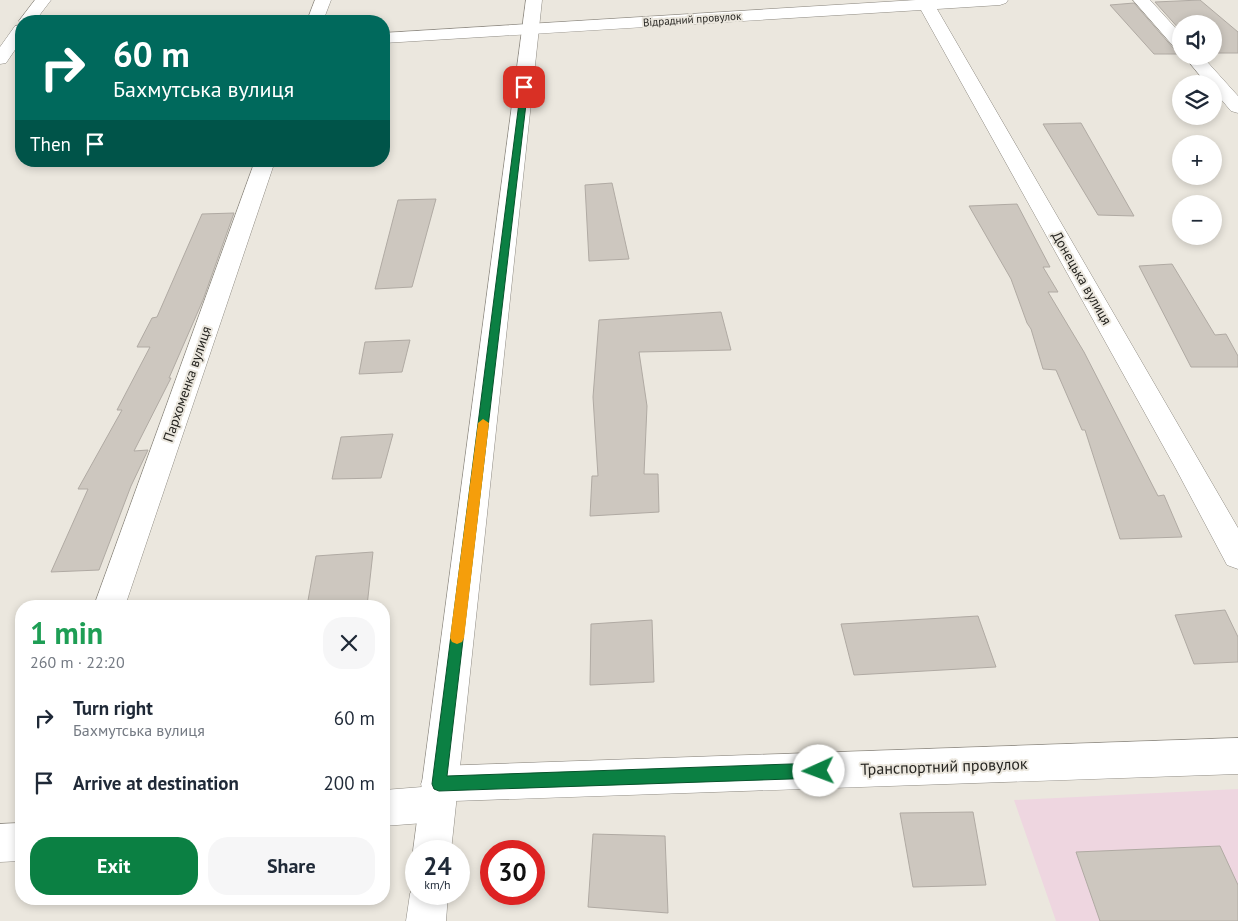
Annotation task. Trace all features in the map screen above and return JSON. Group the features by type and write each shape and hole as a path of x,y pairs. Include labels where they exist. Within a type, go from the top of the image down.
{"street":[{"path":"32,15 43,0"},
{"path":"317,15 323,0"},
{"path":"433,840 534,0"},
{"name":"Відрадний провулок","path":"390,38 925,2 1000,0"},
{"path":"1141,0 1172,34"},
{"name":"Донецька вулиця","path":"925,2 1172,435 1238,556"},
{"path":"0,60 15,39"},
{"path":"0,60 15,61"},
{"path":"1200,65 1238,107"},
{"name":"Пархоменка вулиця","path":"111,600 263,167"},
{"name":"Транспортний провулок","path":"390,806 438,794 1238,756"},
{"path":"0,843 15,842"},
{"path":"426,921 427,905"}],"shaded area":[{"path":"1238,789 1238,921 1056,921 1014,800"}],"building":[{"path":"1200,0 1218,15 1172,15 1172,21 1155,2"},
{"path":"1134,3 1172,47 1172,54 1154,54 1110,5"},
{"path":"1222,19 1238,32 1238,53 1222,53"},
{"path":"1081,123 1134,216 1098,215 1043,124"},
{"path":"612,183 629,259 589,261 585,185"},
{"path":"436,199 412,287 375,289 398,200"},
{"path":"1017,204 1050,267 1043,267 1058,292 1048,292 1084,352 1158,496 1164,495 1182,537 1120,539 1085,430 1082,430 1056,370 1043,369 1031,329 1011,279 969,206"},
{"path":"234,213 203,300 169,378 171,378 134,451 148,450 131,486 99,570 51,572 88,489 78,489 122,410 117,410 150,347 137,347 152,318 157,317 202,214"},
{"path":"1172,264 1215,335 1226,334 1238,356 1238,367 1191,367 1139,266"},
{"path":"721,312 731,350 639,352 647,406 644,474 658,474 659,512 590,516 592,476 598,476 593,397 599,320"},
{"path":"410,340 402,372 359,374 365,342"},
{"path":"393,434 381,478 332,479 341,437"},
{"path":"373,552 368,600 308,600 316,556"},
{"path":"1225,610 1238,637 1238,662 1194,664 1175,615"},
{"path":"978,616 996,667 854,675 841,624"},
{"path":"652,620 654,682 590,685 591,624"},
{"path":"973,812 986,885 913,887 900,813"},
{"path":"593,834 665,836 668,913 588,907"},
{"path":"1220,846 1238,885 1238,921 1100,921 1076,852"}],"slow traffic":[{"path":"457,638 483,423"}],"route":[{"path":"524,87 439,784 819,771"}]}
